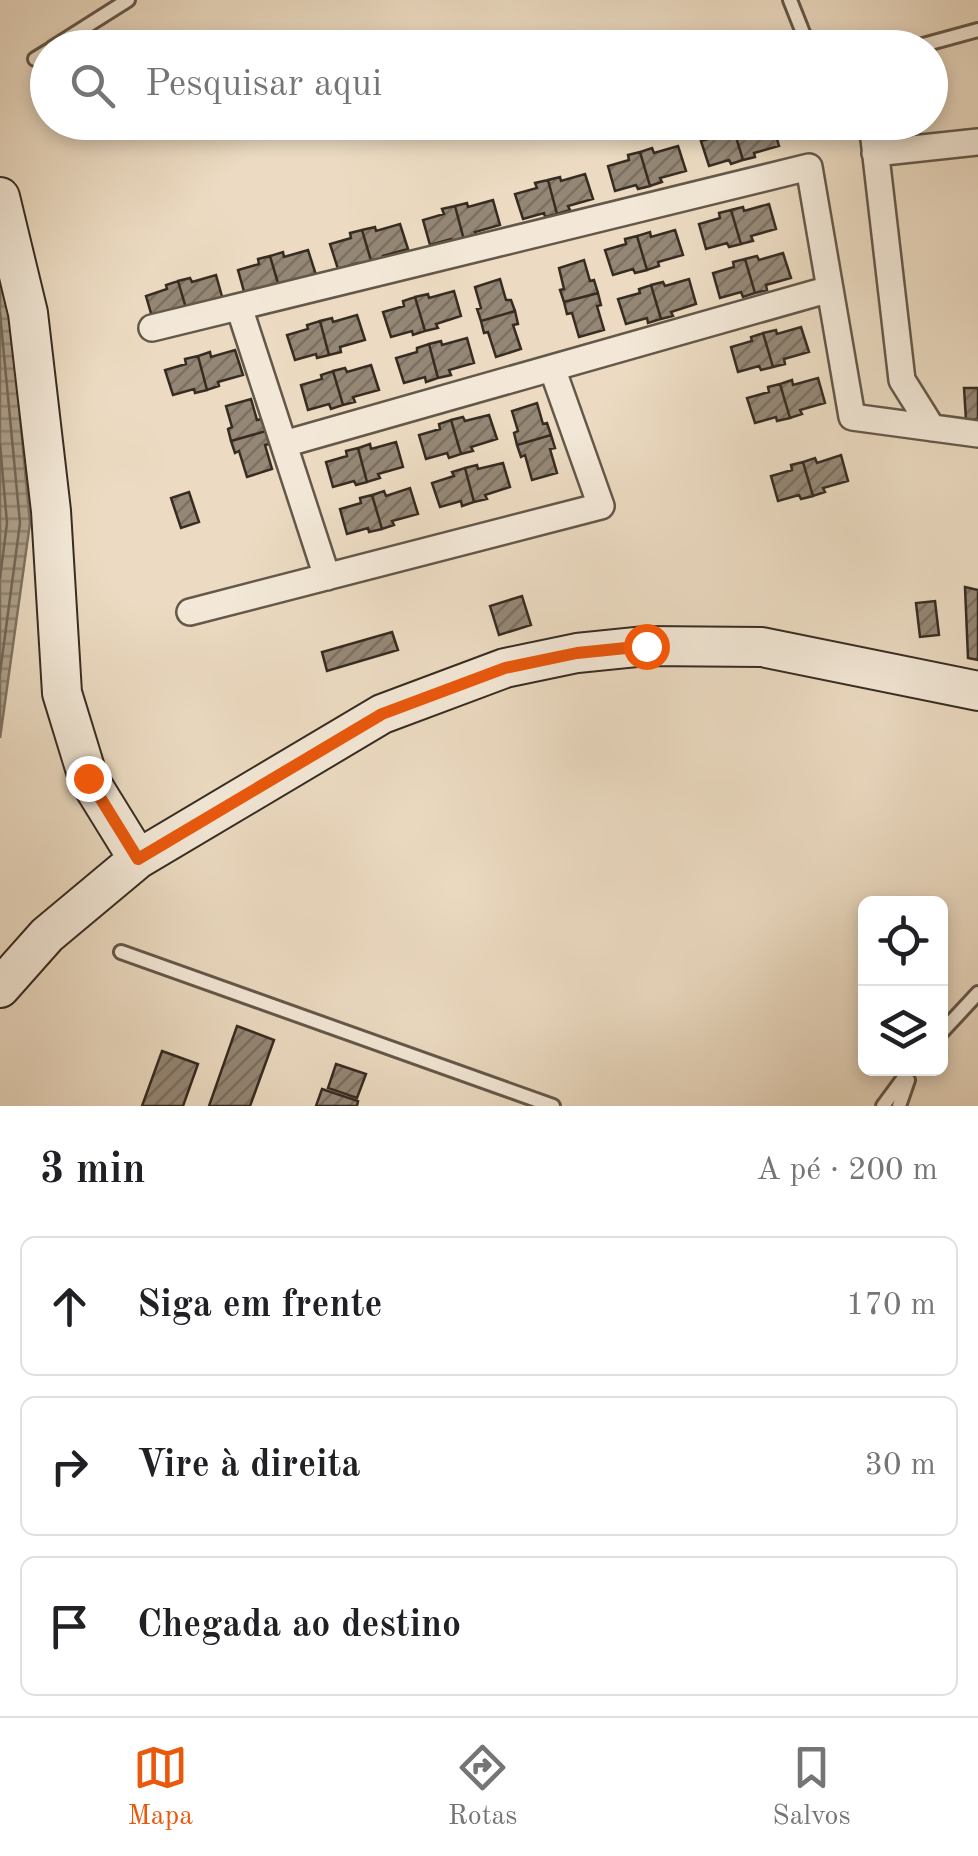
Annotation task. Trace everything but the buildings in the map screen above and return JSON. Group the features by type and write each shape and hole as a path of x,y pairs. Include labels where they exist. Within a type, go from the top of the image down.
{"street":[{"path":"874,140 902,380 932,428"},
{"path":"875,154 978,142"},
{"path":"152,328 809,168 852,418 978,434"},
{"path":"0,197 28,313 51,511 62,693 88,778 138,859"},
{"path":"284,444 830,288"},
{"path":"239,307 328,577"},
{"path":"190,612 601,506 552,368"},
{"path":"0,988 47,935 138,859 382,714 523,664 577,653 646,646 762,646 978,691"}],"lane":[{"path":"80,30 128,0"},
{"path":"790,0 802,30"},
{"path":"948,38 978,30"},
{"path":"120,952 553,1106"},
{"path":"948,1025 978,993"},
{"path":"882,1106 906,1076"},
{"path":"899,1106 909,1076"}],"water":[{"path":"0,280 10,313 30,523 0,738"}],"route":[{"path":"88,778 138,859 382,714 505,668 577,653 646,646"}]}
